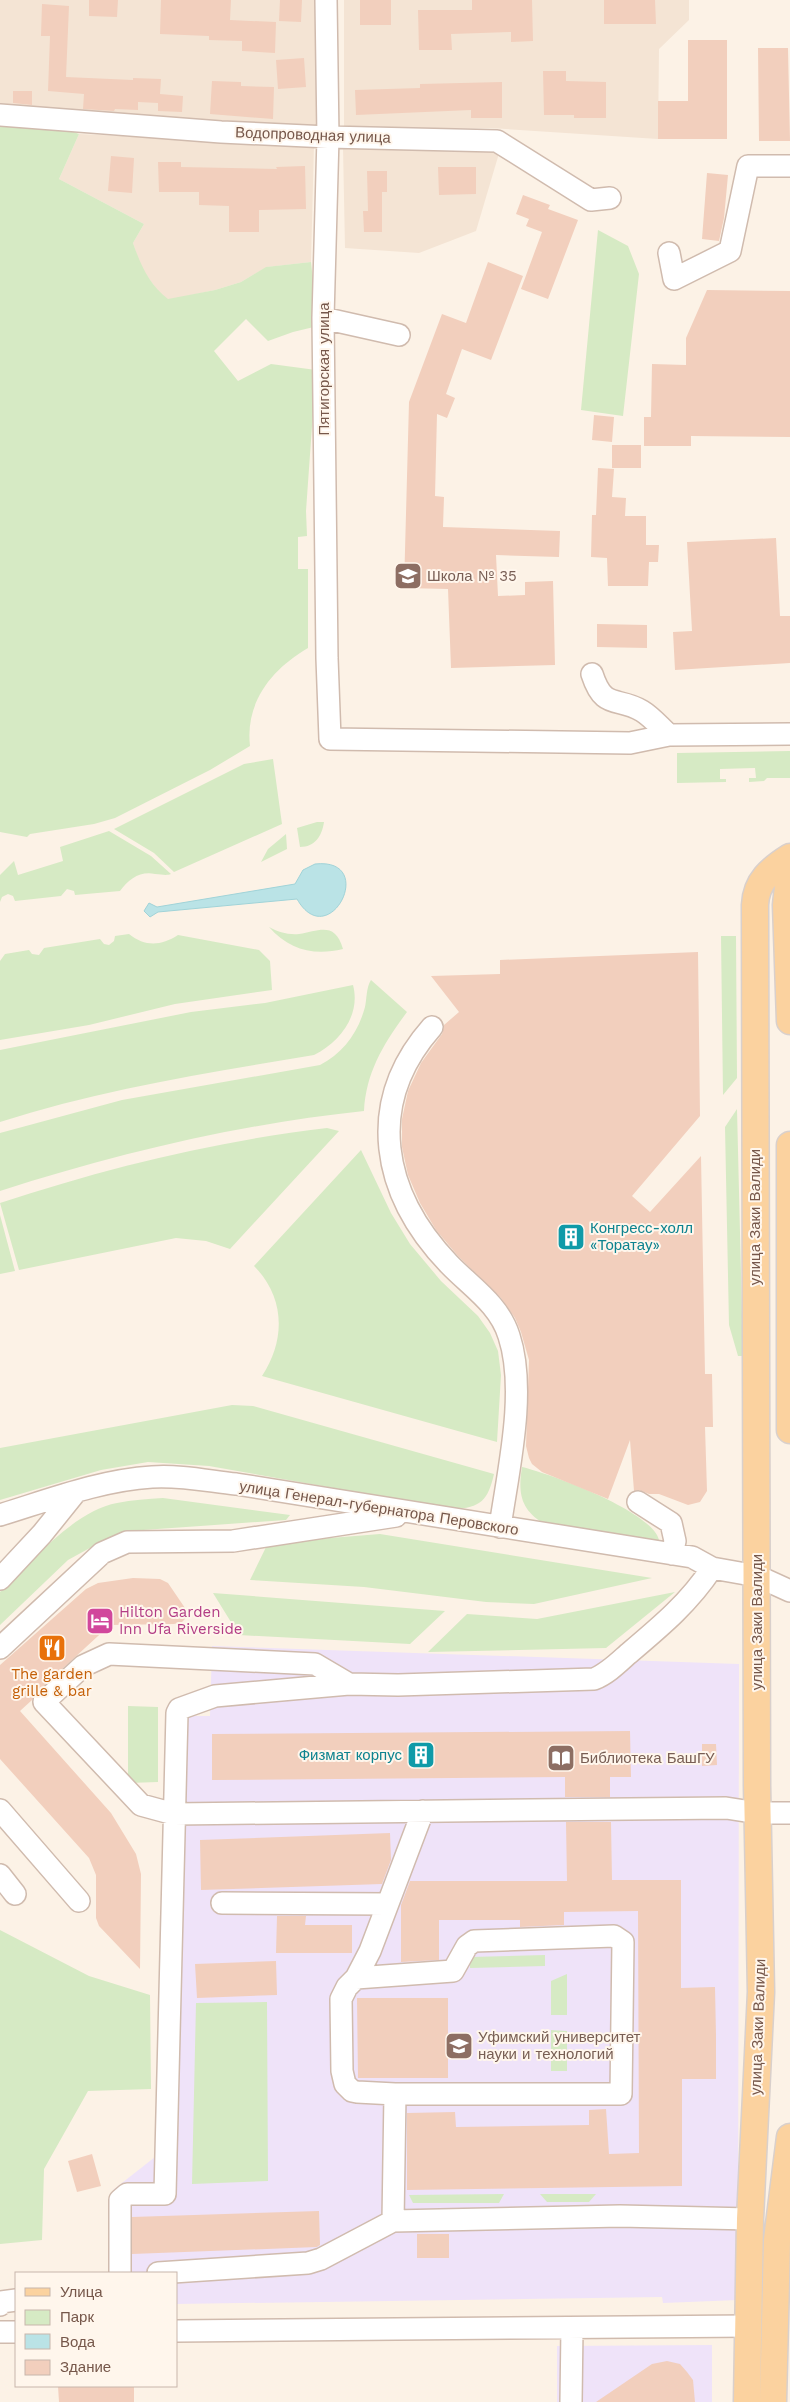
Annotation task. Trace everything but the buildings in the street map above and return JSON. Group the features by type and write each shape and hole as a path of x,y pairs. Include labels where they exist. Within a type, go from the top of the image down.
{"main road":[{"name":"улица Заки Валиди","path":"773,2402 750,2219 761,1992 758,1813 755,896 766,876 790,856"},
{"path":"790,868 786,905 790,1021"},
{"path":"790,1146 790,1430"},
{"name":"улица Заки Валиди","path":"747,2402 765,2342 790,2138"}],"street":[{"name":"Пятигорская улица","path":"326,0 328,137 323,318 326,658 330,738 630,744 669,735"},
{"name":"Водопроводная улица","path":"0,115 221,132 328,137 497,141 591,200 610,198"},
{"path":"669,253 674,278 730,252 748,166 790,166"},
{"path":"323,318 399,335"},
{"path":"592,674 597,690 608,700 642,711 669,735 790,734"},
{"path":"432,1027 412,1053 397,1083 390,1114 389,1147 395,1179 417,1223 449,1264 494,1308 509,1335 516,1375 516,1397 500,1527"},
{"name":"улица Генерал-губернатора Перовского","path":"0,1515 75,1493 135,1479 176,1477 236,1484 409,1514 692,1557 712,1568 757,1576 790,1591"},
{"path":"0,1579 42,1534 75,1493"},
{"path":"638,1502 671,1523 675,1540 672,1554"},
{"path":"0,1648 102,1553 127,1542 233,1540 409,1514"},
{"path":"120,2272 120,2200 126,2194 165,2194 177,1713 181,1707 216,1696 349,1684 398,1686 594,1679 608,1671 675,1614 691,1598 712,1568"},
{"path":"349,1684 315,1664 109,1654 83,1666 44,1702 141,1805 174,1814 726,1808 758,1813 790,1813"},
{"path":"0,1810 79,1901"},
{"path":"356,1978 453,1972 466,1947 474,1941 614,1936 623,1942 621,2094 396,2094 357,2092 352,2091 345,2084 342,2071 341,1999 347,1987 356,1978 370,1951 423,1812"},
{"path":"0,1875 15,1894"},
{"path":"222,1903 387,1904"},
{"path":"393,2221 396,2094"},
{"path":"173,2272 308,2263 321,2259 393,2221 620,2216 750,2219"},
{"path":"0,2305 1,2302 15,2300"},
{"path":"571,2402 572,2328"},
{"path":"178,2331 572,2328 765,2342"},
{"path":"0,2332 15,2332"}],"shaded area":[{"path":"0,0 316,0 318,131 0,116"},
{"path":"344,0 689,0 689,20 659,49 658,139 490,128 344,130"},
{"path":"79,134 314,145 311,262 267,267 241,282 215,290 168,300 158,291 141,268 133,243 144,224 59,179"},
{"path":"343,147 500,150 476,231 419,253 345,248"},
{"name":"Уфимский университет науки и технологий","path":"212,1646 739,1664 738,2300 663,2303 662,2297 178,2304 178,2272 112,2272 113,2190 178,2139 186,1716 210,1716","holes":["330,1925 352,1925 352,1953 330,1952","417,2234 449,2234 449,2258 417,2258"]},
{"path":"712,2345 712,2402 557,2402 557,2346"}],"green space":[{"path":"0,121 55,125 79,134 59,179 144,224 133,243 146,274 168,299 215,290 241,282 266,267 311,262 318,326 268,341 246,319 214,351 238,381 271,364 316,370 306,511 307,536 298,537 298,569 308,569 308,648 283,666 264,688 252,715 250,746 210,770 115,818 94,824 30,834 27,837 0,832"},
{"path":"598,230 628,246 639,274 623,416 581,410"},
{"path":"790,751 790,778 767,778 764,781 749,782 749,778 756,778 755,768 720,769 720,779 726,779 726,782 677,783 677,753"},
{"path":"273,759 282,824 174,872 154,853 114,829 244,764"},
{"path":"317,822 324,822 322,832 317,840 310,845 300,847 297,828"},
{"path":"109,831 151,856 171,874 150,873 140,875 127,883 120,891 75,895 74,891 67,889 61,896 15,901 13,896 8,894 2,897 0,902 0,875 14,861 18,875 63,861 60,847"},
{"path":"286,834 287,849 261,862 268,849"},
{"path":"269,927 291,934 320,930 331,931 340,940 343,949 322,952 303,949 285,941"},
{"path":"129,934 141,941 153,944 172,939 178,935 259,950 270,961 272,990 175,1004 89,1025 0,1040 0,961 5,954 29,950 32,954 39,955 44,948 100,939 104,944 109,945 114,941 115,936"},
{"path":"721,936 736,936 737,1078 723,1095"},
{"path":"371,980 407,1012 391,1035 372,1071 365,1097 364,1111 225,1132 134,1152 0,1191 0,1133 122,1100 320,1065 336,1055 354,1034 365,1007 368,986"},
{"path":"353,985 354,1007 346,1026 332,1043 314,1055 195,1075 116,1091 38,1110 0,1122 0,1050 191,1012 265,1003"},
{"path":"737,1109 743,1356 738,1356 729,1325 725,1127"},
{"path":"327,1128 339,1131 230,1249 206,1241 176,1238 19,1270 0,1203 80,1178 162,1157 244,1140"},
{"path":"361,1150 391,1213 410,1244 441,1281 478,1316 490,1333 498,1351 501,1375 497,1442 262,1376 275,1348 279,1319 272,1291 254,1266"},
{"path":"0,1215 15,1271 0,1274"},
{"path":"232,1405 253,1406 494,1474 492,1483 482,1501 470,1507 453,1509 209,1466 148,1462 101,1470 0,1500 0,1448"},
{"path":"522,1467 555,1477 620,1506 639,1517 652,1529 659,1540 657,1542 543,1523 529,1512 522,1499 520,1484"},
{"path":"163,1498 290,1515 286,1520 129,1531 108,1538 68,1560 0,1625 0,1592 39,1553 69,1527 101,1508 117,1503"},
{"path":"380,1534 652,1578 534,1604 486,1602 364,1587 250,1580 268,1543"},
{"path":"675,1592 606,1648 428,1652 467,1614 537,1619"},
{"path":"213,1593 445,1611 410,1644 239,1635"},
{"path":"128,1706 158,1707 158,1782 128,1783"},
{"path":"0,1930 89,1976 150,1995 151,2089 88,2091 44,2169 42,2240 0,2244"},
{"path":"545,1955 545,1966 470,1968 470,1957"},
{"path":"567,1974 567,2015 551,2015 551,1981"},
{"path":"267,2002 268,2181 192,2184 196,2003"},
{"path":"551,2030 567,2031 567,2071 551,2071"},
{"path":"504,2194 499,2203 413,2203 409,2195"},
{"path":"540,2194 596,2194 589,2202 547,2202"}],"water":[{"path":"315,864 334,866 344,874 346,887 342,900 334,911 322,916 310,913 297,899 158,912 150,917 144,911 149,903 157,907 295,884 303,870"}],"place":[{"name":"Школа № 35","path":"408,576"},
{"name":"Конгресс-холл «Торатау»","path":"571,1237"},
{"name":"Hilton Garden Inn Ufa Riverside","path":"100,1621"},
{"name":"The garden grille & bar","path":"52,1648"},
{"name":"Физмат корпус","path":"421,1755"},
{"name":"Библиотека БашГУ","path":"561,1758"},
{"name":"Уфимский университет науки и технологий","path":"459,2046"}]}
